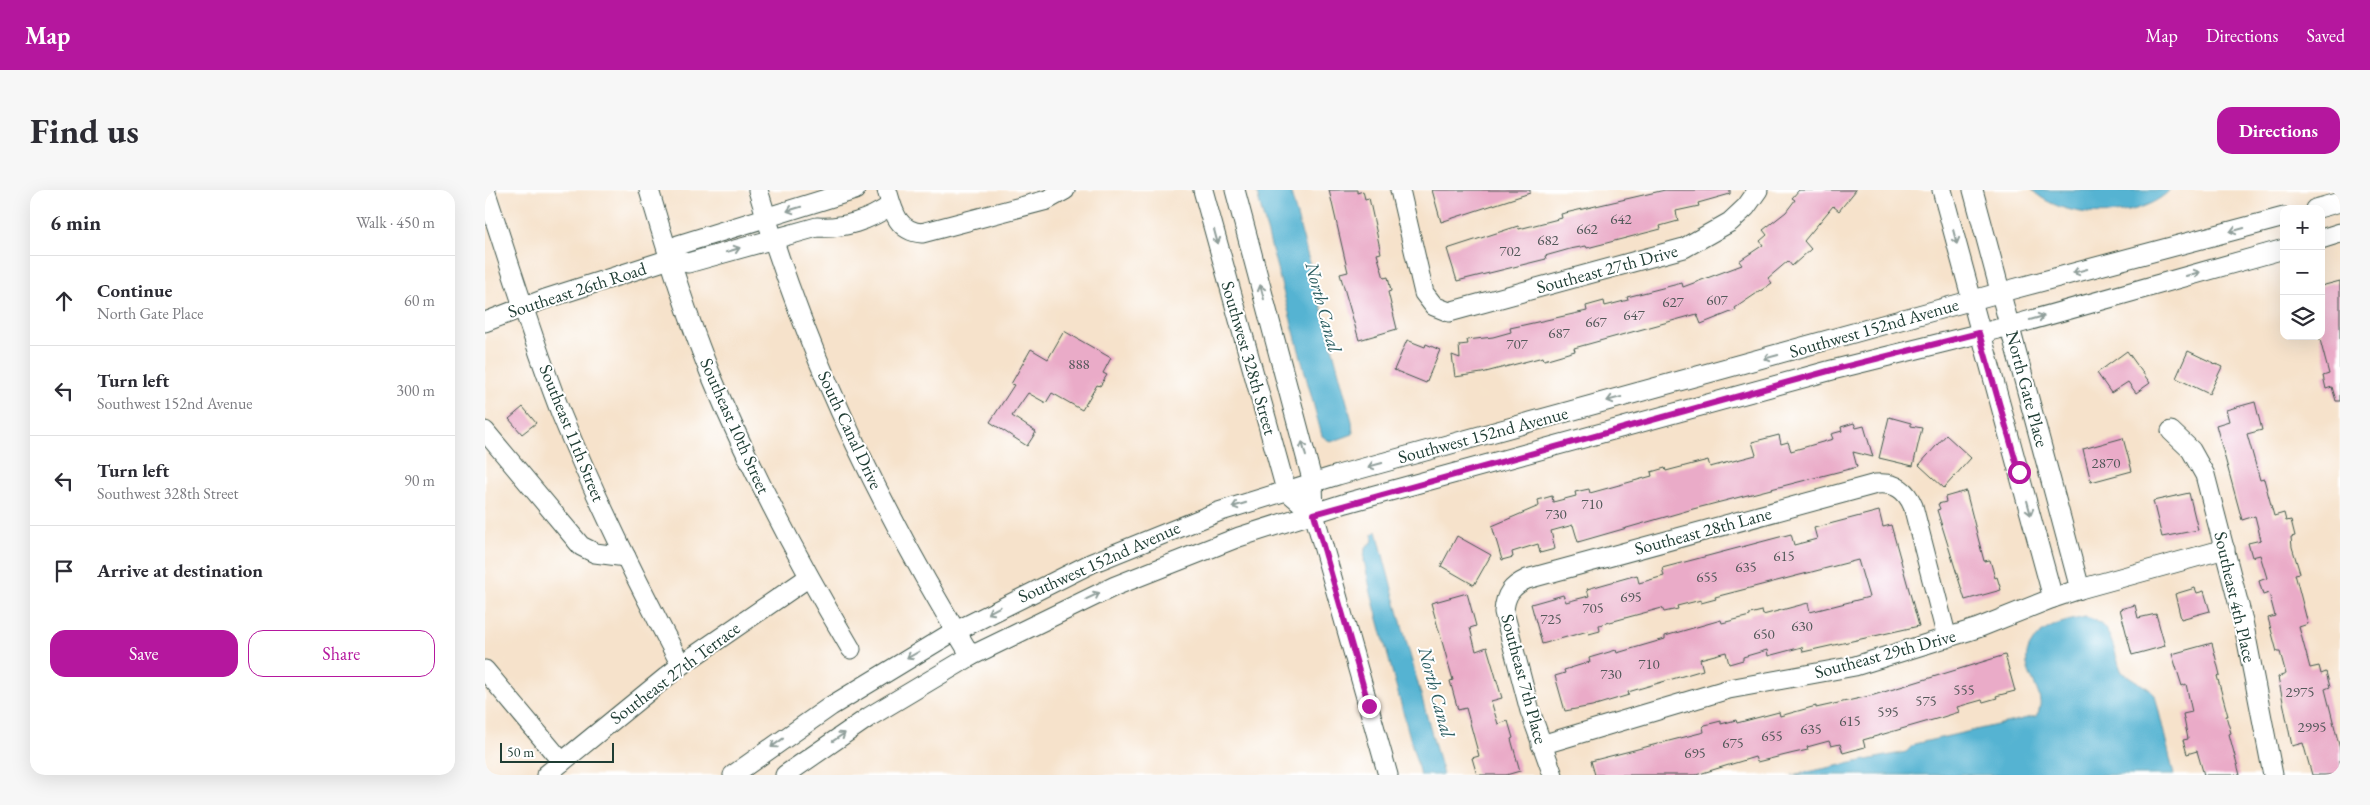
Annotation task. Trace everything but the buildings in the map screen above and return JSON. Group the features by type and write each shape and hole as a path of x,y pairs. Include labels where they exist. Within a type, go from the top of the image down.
{"street":[{"name":"Southeast 10th Street","path":"649,190 670,259 709,371 725,409 769,501 809,577 851,649"},
{"name":"South Canal Drive","path":"758,190 795,302 832,395 885,503 971,656"},
{"name":"Southeast 26th Road","path":"670,259 678,245 855,190"},
{"path":"889,197 895,216 902,226 910,231 922,233 1047,200 1065,190"},
{"name":"Southwest 328th Street","path":"1203,190 1286,490"},
{"name":"Southwest 328th Street","path":"1235,190 1313,483 1314,514 1388,775"},
{"name":"Southeast 27th Drive","path":"1400,190 1423,290 1427,299 1438,308 1449,312 1684,248 1730,222 1746,207 1758,190"},
{"name":"North Gate Place","path":"1942,190 1979,333 2053,598"},
{"name":"North Gate Place","path":"1973,190 2002,292 2080,589"},
{"name":"Southeast 11th Street","path":"485,191 563,416 626,557 681,665"},
{"name":"Southeast 26th Road","path":"485,322 524,306 670,259 688,263 817,227 833,228 877,215 889,197"},
{"path":"2325,206 2340,202"},
{"name":"Southwest 152nd Avenue","path":"733,775 831,706 956,631 1042,586 1116,552 1185,524 1286,490 1972,300 2280,218"},
{"path":"2325,238 2340,233"},
{"path":"706,236 712,256"},
{"name":"Southwest 152nd Avenue","path":"785,775 869,717 971,656 1147,572 1239,537 1314,514 1832,370 2010,326 2280,250"},
{"name":"Southeast 4th Place","path":"2171,430 2191,450 2205,475 2243,621 2273,775"},
{"path":"485,431 581,546 595,553 626,557"},
{"path":"2014,453 2042,445"},
{"name":"Southeast 28th Lane","path":"1516,584 1549,572 1876,484 1891,484 1906,494 1913,506 1947,638"},
{"path":"1286,490 1314,514"},
{"name":"Southeast 29th Drive","path":"1541,745 1729,688 1855,666 1978,628 2080,589 2225,550"},
{"name":"Southeast 27th Terrace","path":"546,775 681,665 809,577"},
{"name":"Southeast 7th Place","path":"1516,584 1506,596 1504,612 1530,711 1553,775"},
{"path":"485,670 562,762"}],"water":[{"name":"North Canal","path":"1256,190 1290,190 1352,421 1353,434 1331,442 1322,436"},
{"path":"2032,190 2170,190 2140,208 2101,214 2062,208"},
{"name":"North Canal","path":"1377,531 1443,775 1420,775 1371,593 1364,560 1365,548 1373,541 1372,534"},
{"path":"2085,617 2094,620 2106,631 2122,672 2155,695 2174,775 1792,775 1906,752 1914,744 2036,716 2040,707 2040,698 2027,662 2028,652 2033,641 2050,627"}],"route":[{"path":"1369,706 1314,514 1346,503 1832,370 1979,333 2019,472"}]}
